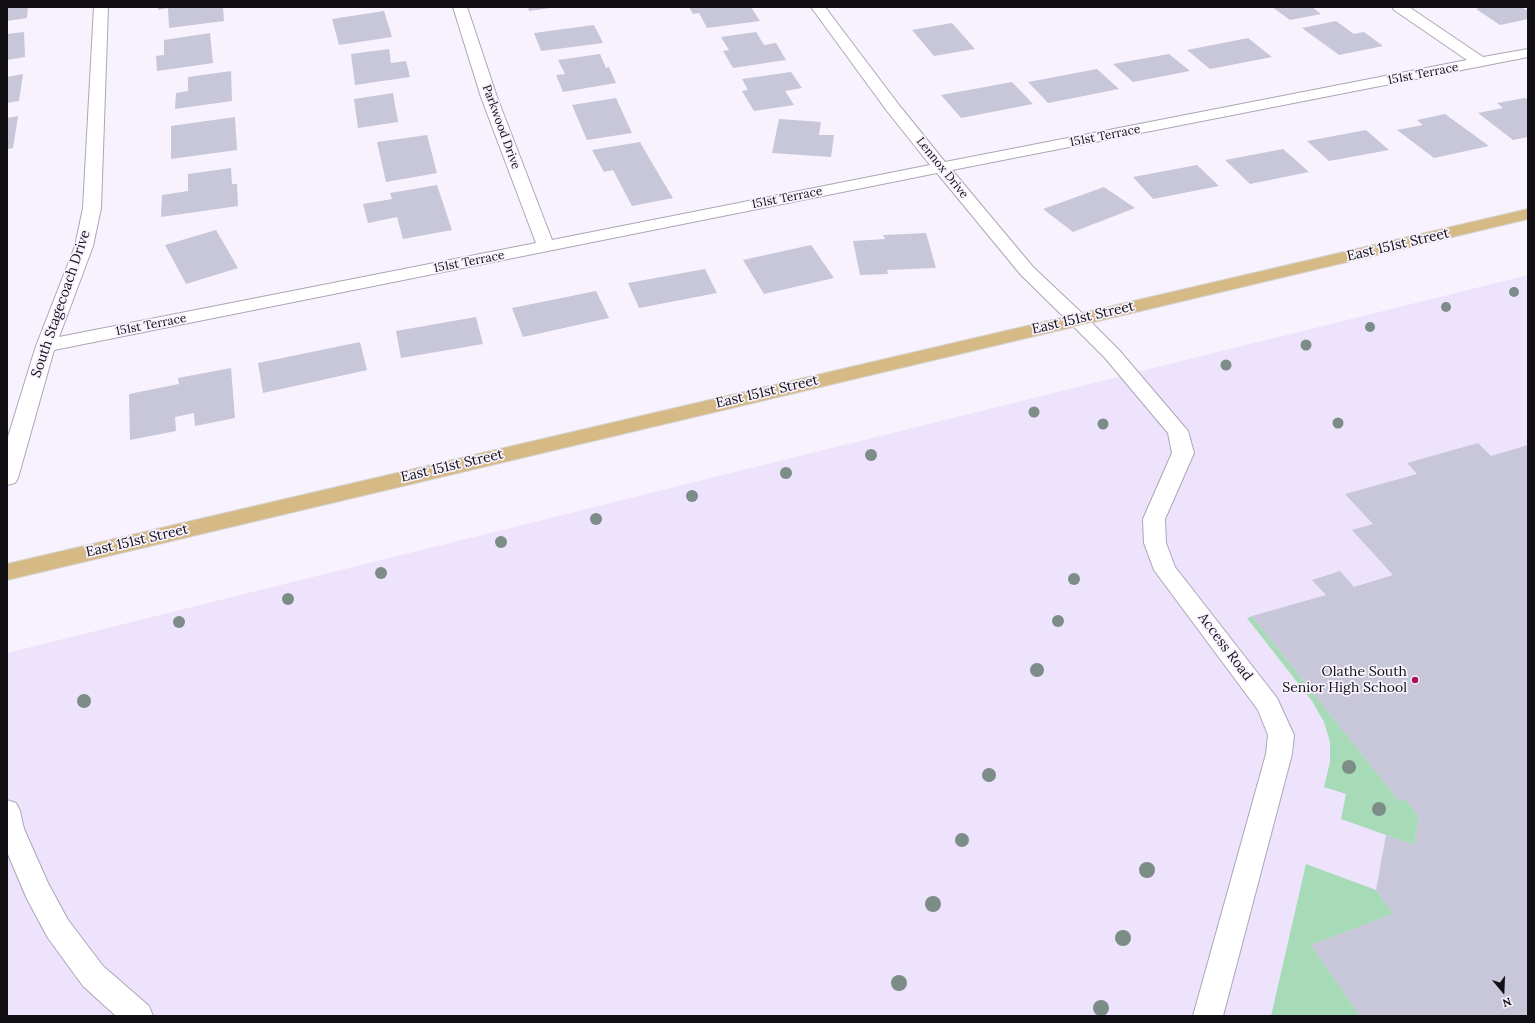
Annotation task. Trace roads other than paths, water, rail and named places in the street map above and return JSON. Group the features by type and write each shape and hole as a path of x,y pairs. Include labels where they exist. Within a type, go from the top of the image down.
{"main road":[{"name":"East 151st Street","path":"7,572 1528,214"}],"street":[{"name":"South Stagecoach Drive","path":"7,478 11,460 46,346 84,246 92,208 101,7"},
{"name":"Parkwood Drive","path":"460,7 489,96 546,246"},
{"name":"Lennox Drive","path":"818,7 893,108 941,168 1027,271 1077,319"},
{"path":"1399,7 1480,62"},
{"name":"151st Terrace","path":"46,346 1528,53"},
{"name":"Access Road","path":"1077,319 1112,354 1178,432 1183,453 1154,519 1155,543 1165,570 1268,705 1281,735 1279,754 1208,1016"},
{"path":"7,811 11,829 36,890 58,929 93,976 138,1016"}],"place":[{"name":"Olathe South Senior High School","path":"1415,680"}]}
